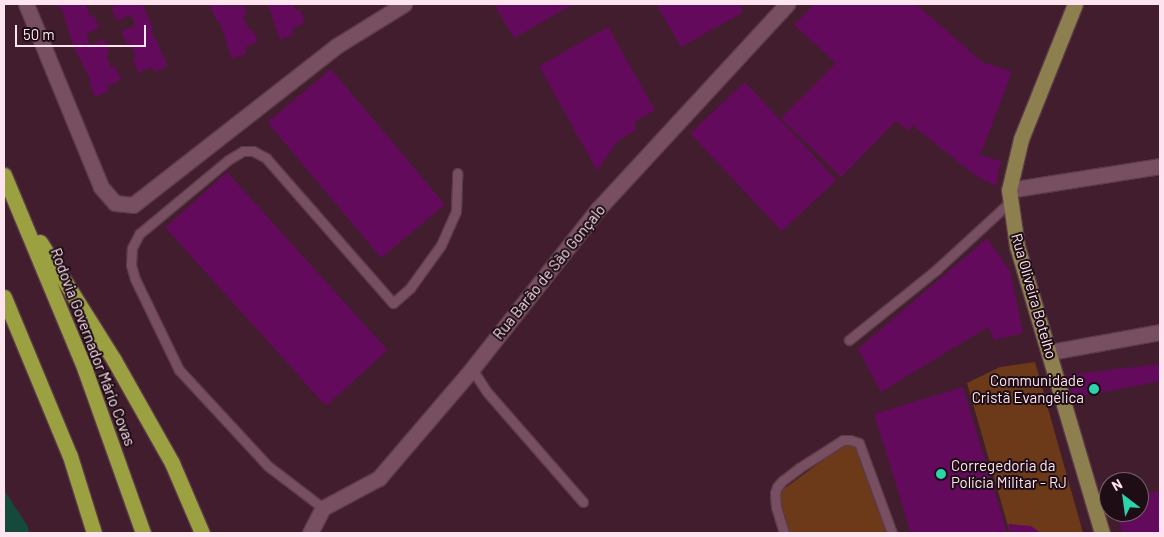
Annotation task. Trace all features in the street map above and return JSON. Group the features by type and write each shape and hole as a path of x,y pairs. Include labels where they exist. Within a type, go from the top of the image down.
{"highway":[{"name":"Rodovia Governador Mário Covas","path":"4,175 85,370 143,533"},
{"path":"18,206 114,360 172,463 202,533"},
{"path":"4,296 70,456 94,533"}],"main road":[{"name":"Rua Oliveira Botelho","path":"1075,4 1021,139 1009,196 1017,246 1050,352 1102,533"}],"street":[{"path":"26,4 101,187 114,203 133,205 338,45 404,4"},
{"name":"Rua Barão de São Gonçalo","path":"323,508 379,478 472,370 598,210 787,4"},
{"path":"1009,196 1160,166"},
{"path":"1050,352 1160,332"},
{"path":"310,533 323,508"}],"lane":[{"path":"323,508 268,466 179,370 135,280 132,248 139,234 228,160 243,152 254,151 266,158 393,303 410,288 441,245 456,211 457,173"},
{"path":"849,340 936,270 1009,196"},
{"path":"472,370 487,392 583,502"},
{"path":"784,533 776,507 775,493 777,487 800,468 843,440 850,440 859,444 892,533"}],"shaded area":[{"path":"1035,362 1083,533 1010,533 967,383 1000,367"},
{"path":"845,444 855,447 888,533 787,533 780,508 781,491"},
{"path":"4,490 27,525 30,533 4,533"}],"building":[{"path":"56,4 85,4 90,16 94,15 99,28 86,34 90,45 104,39 109,52 106,54 111,68 115,66 121,80 107,86 109,91 95,97 89,82 91,81 73,45 61,7 58,8"},
{"path":"114,4 143,4 153,29 151,30 168,66 154,72 152,67 138,73 133,59 136,57 130,44 127,45 121,31 135,26 131,15 117,21 111,7 115,6"},
{"path":"209,4 226,4 227,7 242,4 247,15 243,16 249,30 252,29 258,42 244,48 247,53 232,59 219,21 217,22"},
{"path":"268,4 293,4 296,11 300,9 305,23 292,29 294,34 280,40"},
{"path":"494,4 574,4 514,38"},
{"path":"656,4 739,4 744,12 681,47"},
{"path":"814,4 916,4 982,62 1012,72 980,155 1001,161 996,186 976,176 912,125 908,131 896,121 841,177 781,118 836,63 794,25"},
{"path":"608,27 655,110 634,122 637,129 617,142 597,171 539,66"},
{"path":"331,69 445,205 381,258 267,122"},
{"path":"745,82 836,180 782,231 690,133"},
{"path":"227,172 388,350 326,406 165,228"},
{"path":"987,238 1010,271 1023,333 994,340 988,327 881,392 858,349"},
{"name":"Communidade Cristã Evangélica","path":"1160,364 1160,381 1073,398 1067,375"},
{"name":"Corregedoria da Polícia Militar - RJ","path":"963,387 1007,533 911,533 874,414"},
{"path":"1160,491 1160,533 1122,533 1119,522 1149,522 1149,493"},
{"path":"1008,524 1031,526 1041,533 1010,533"}],"place":[{"name":"Communidade Cristã Evangélica","path":"1094,389"},
{"name":"Corregedoria da Polícia Militar - RJ","path":"941,474"}]}
